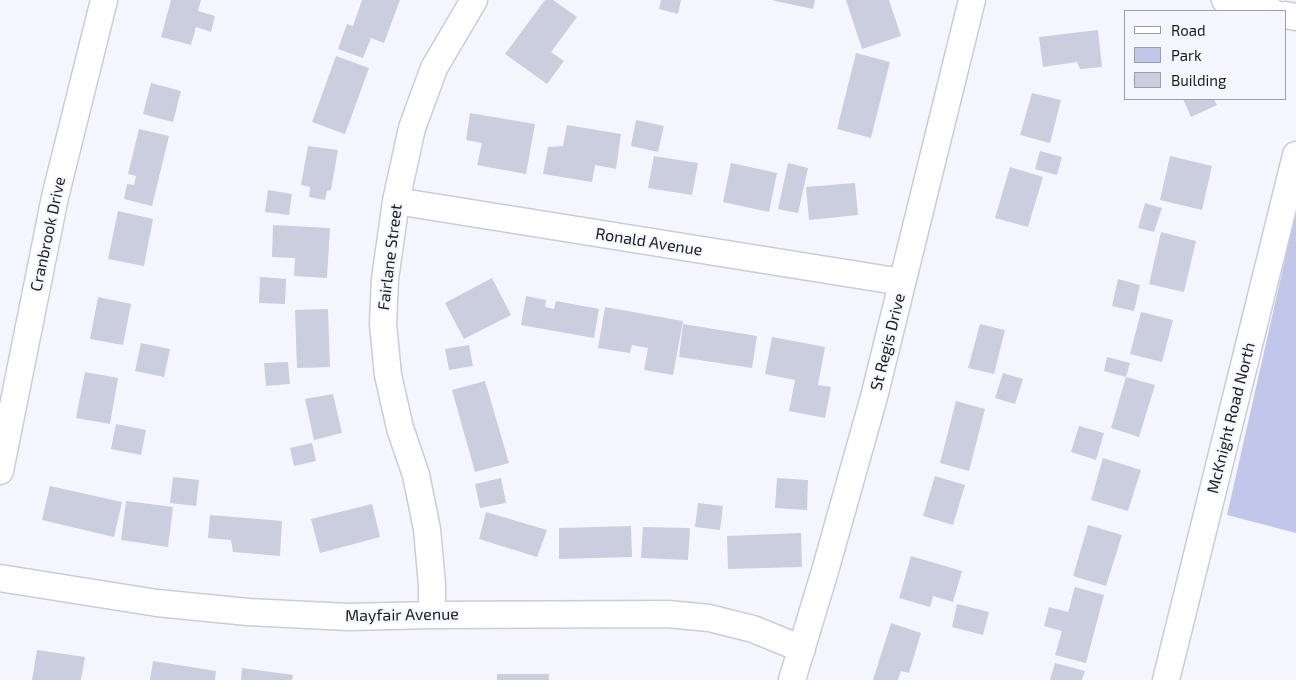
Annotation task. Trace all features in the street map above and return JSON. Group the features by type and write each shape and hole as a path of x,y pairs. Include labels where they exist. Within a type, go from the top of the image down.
{"street":[{"name":"Cranbrook Drive","path":"0,470 55,197 104,0"},
{"name":"Fairlane Street","path":"432,614 432,585 427,529 416,475 400,428 388,375 383,324 385,279 396,201 412,128 427,83 454,31 474,0"},
{"name":"St Regis Drive","path":"792,680 872,406 972,0"},
{"path":"1225,0 1267,10"},
{"name":"McKnight Road North","path":"1166,680 1296,155"},
{"name":"Ronald Avenue","path":"396,201 902,282"},
{"name":"Mayfair Avenue","path":"0,578 157,603 248,612 349,617 432,614 668,614 709,618 753,629 802,649"}],"green space":[{"path":"1296,211 1296,533 1227,515"}],"building":[{"path":"171,0 201,0 198,11 215,16 211,32 196,27 191,45 161,37"},
{"path":"362,0 400,0 384,43 371,38 363,58 338,49 347,24 353,26"},
{"path":"545,0 553,0 577,17 551,52 564,61 547,84 505,54"},
{"path":"661,0 681,0 678,14 659,9"},
{"path":"771,0 815,0 813,9"},
{"path":"846,0 889,0 901,36 862,49"},
{"path":"1098,30 1102,67 1080,69 1077,62 1043,67 1039,37"},
{"path":"856,53 890,62 871,138 837,129"},
{"path":"336,56 369,68 345,134 312,122"},
{"path":"151,83 181,91 173,122 143,114"},
{"path":"1032,93 1061,100 1050,143 1020,135"},
{"path":"1183,100 1214,100 1217,105 1191,117"},
{"path":"470,113 535,124 526,174 477,165 482,143 466,140"},
{"path":"636,120 664,126 658,152 631,146"},
{"path":"567,125 621,134 616,169 595,165 592,182 543,174 548,147 563,146"},
{"path":"139,129 169,136 152,206 124,199 127,184 134,185 136,176 128,174"},
{"path":"308,146 338,150 331,190 327,191 325,200 309,197 310,187 301,185"},
{"path":"1040,151 1062,157 1057,175 1035,169"},
{"path":"654,156 698,163 692,195 648,188"},
{"path":"1170,156 1212,166 1202,210 1160,200"},
{"path":"731,163 777,173 769,212 723,202"},
{"path":"788,163 808,168 798,213 778,209"},
{"path":"1010,167 1043,177 1028,227 995,218"},
{"path":"855,183 858,215 809,220 806,187"},
{"path":"268,190 292,194 289,215 265,212"},
{"path":"1145,203 1162,208 1154,232 1138,228"},
{"path":"118,211 153,219 144,266 108,259"},
{"path":"273,225 330,228 327,278 294,276 295,258 272,257"},
{"path":"1161,232 1196,241 1184,292 1149,284"},
{"path":"260,277 286,279 285,304 259,303"},
{"path":"492,278 511,315 464,339 445,303"},
{"path":"1118,279 1140,285 1134,311 1112,306"},
{"path":"526,296 546,300 545,307 554,309 556,301 599,309 594,338 521,325"},
{"path":"98,297 131,304 123,345 90,339"},
{"path":"605,307 683,321 673,375 644,370 648,348 632,345 630,353 598,348"},
{"path":"328,309 330,367 297,368 295,310"},
{"path":"1141,312 1173,320 1162,362 1130,354"},
{"path":"683,324 757,336 752,368 679,357"},
{"path":"980,324 1005,330 994,374 968,368"},
{"path":"772,337 825,347 818,385 831,387 825,418 789,411 795,380 765,374"},
{"path":"141,343 170,349 164,377 135,371"},
{"path":"469,345 473,366 449,370 445,349"},
{"path":"1107,357 1130,363 1126,377 1104,371"},
{"path":"288,362 290,384 266,386 264,363"},
{"path":"85,372 118,378 110,424 76,418"},
{"path":"1003,373 1023,379 1015,404 995,398"},
{"path":"1126,377 1155,385 1139,437 1111,428"},
{"path":"485,381 509,463 475,472 452,390"},
{"path":"333,394 342,433 314,440 305,399"},
{"path":"956,401 985,409 969,471 940,463"},
{"path":"116,424 146,430 141,455 111,449"},
{"path":"1079,426 1104,433 1096,460 1071,452"},
{"path":"312,443 316,461 294,466 290,448"},
{"path":"1103,458 1141,470 1128,511 1091,500"},
{"path":"935,476 965,485 953,525 923,516"},
{"path":"173,477 199,480 196,506 170,503"},
{"path":"501,478 506,503 480,508 475,484"},
{"path":"777,478 808,480 807,510 775,508"},
{"path":"50,486 122,502 114,537 42,520"},
{"path":"126,501 173,507 168,547 121,540"},
{"path":"698,503 723,506 720,530 695,527"},
{"path":"372,504 380,537 320,553 311,519"},
{"path":"486,512 547,530 537,557 479,539"},
{"path":"210,515 282,521 280,556 233,552 231,540 208,538"},
{"path":"1088,525 1122,535 1106,586 1073,576"},
{"path":"631,526 632,557 559,559 559,528"},
{"path":"643,527 690,528 688,560 641,558"},
{"path":"801,533 802,567 728,569 727,536"},
{"path":"911,556 962,571 953,602 933,596 930,607 899,598"},
{"path":"1075,587 1104,595 1086,663 1055,655 1062,631 1044,626 1049,607 1068,612"},
{"path":"957,604 989,612 983,635 952,627"},
{"path":"891,623 921,633 909,673 901,671 898,680 873,680"},
{"path":"37,650 85,657 81,680 32,680"},
{"path":"153,661 216,671 215,680 150,680"},
{"path":"1055,663 1085,671 1082,680 1050,680"},
{"path":"242,668 293,675 292,680 241,680"},
{"path":"497,674 549,674 549,680 497,680"}]}
